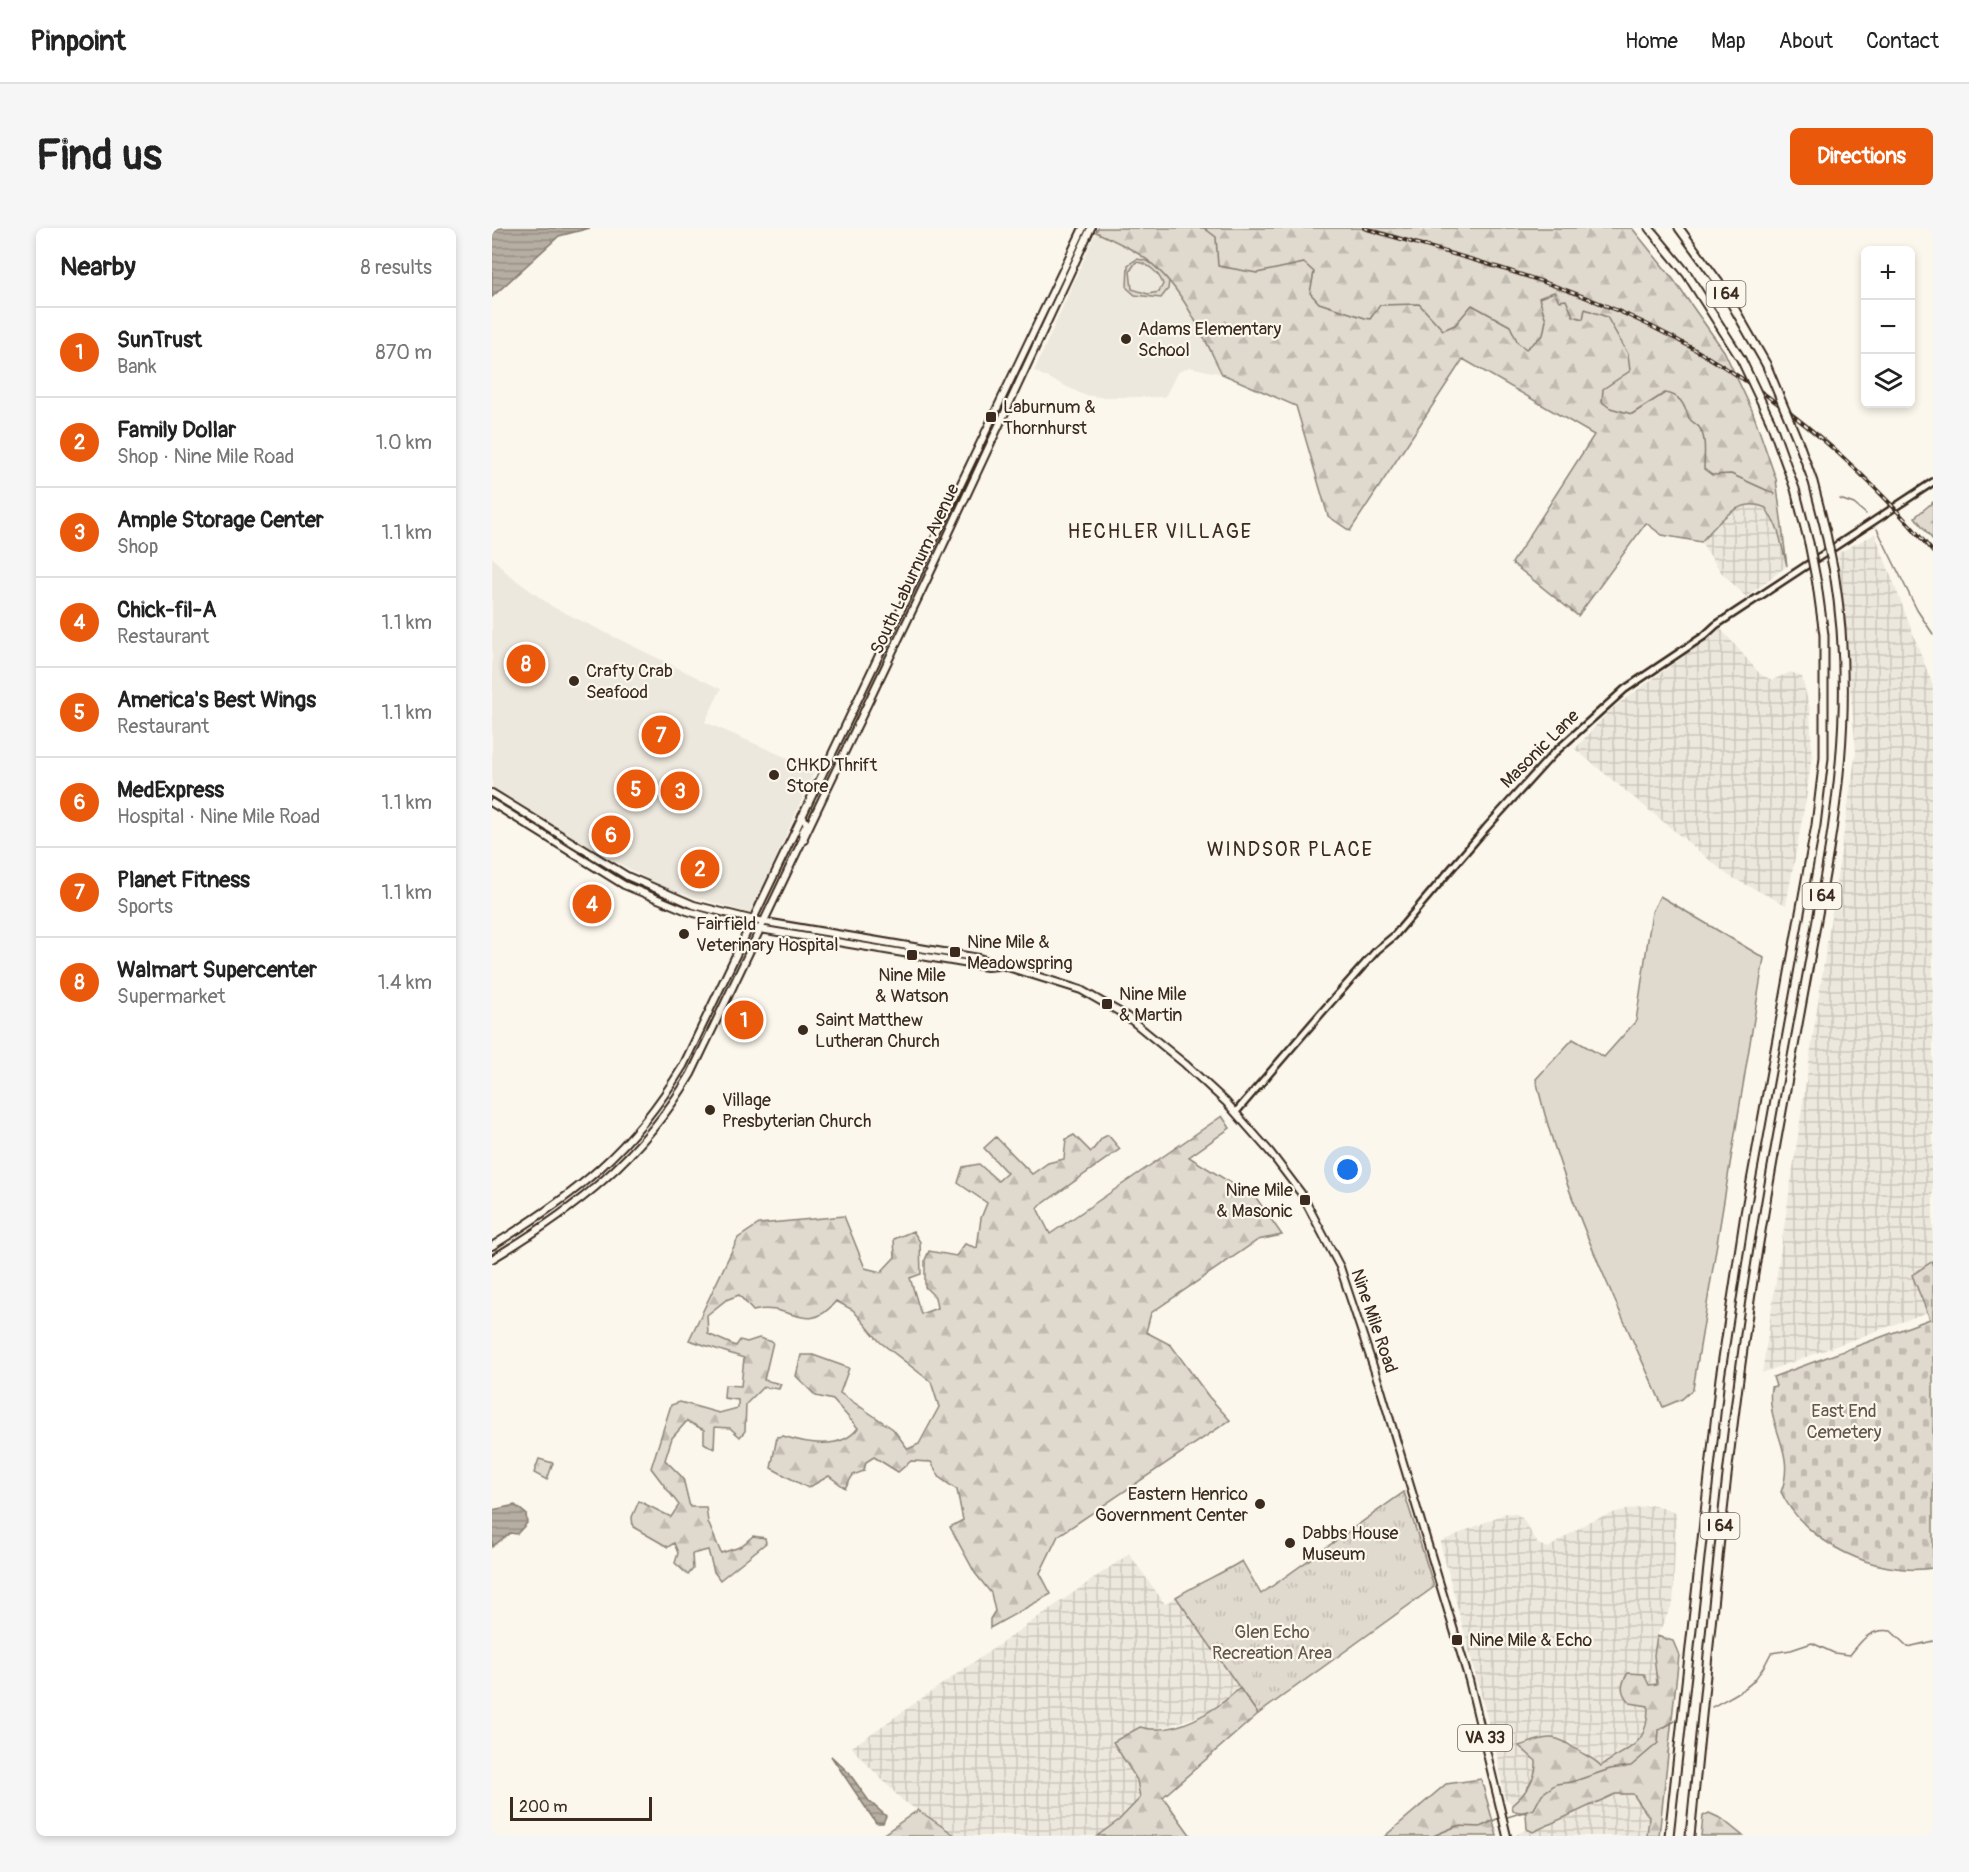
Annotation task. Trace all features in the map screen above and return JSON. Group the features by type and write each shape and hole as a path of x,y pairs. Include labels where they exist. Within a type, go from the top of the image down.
{"highway":[{"name":"I 64","path":"1649,228 1687,274 1741,358 1770,420 1795,489 1809,543 1824,635 1824,758 1816,825 1745,1214 1720,1378 1669,1836"},
{"name":"I 64","path":"1679,228 1722,287 1766,364 1798,441 1813,482 1834,572 1845,678 1844,732 1837,809 1763,1217 1738,1376 1714,1586 1690,1836"}],"main road":[{"name":"South Laburnum Avenue","path":"492,1246 576,1191 618,1153 641,1127 683,1066 1083,228"},
{"name":"South Laburnum Avenue","path":"492,1259 593,1192 652,1132 692,1074 804,841 1091,228"},
{"name":"Masonic Lane","path":"1236,1112 1353,977 1401,928 1510,801 1589,720 1625,689 1704,636 1716,625 1933,482"},
{"name":"Nine Mile Road","path":"492,793 643,884 694,905 764,922 985,959 1061,982 1107,1004 1185,1064 1236,1112 1301,1193 1340,1267 1382,1390 1469,1680 1507,1836"},
{"name":"Nine Mile Road","path":"492,803 642,894 702,916 760,929 987,967 1002,966"},
{"path":"802,816 807,824 802,833 804,841"}],"shaded area":[{"path":"492,228 590,228 559,236 492,297"},
{"name":"Adams Elementary School","path":"1096,232 1136,251 1165,277 1191,311 1222,374 1189,367 1177,373 1165,397 1099,397 1084,395 1034,371"},
{"path":"1755,503 1766,507 1778,530 1787,566 1746,597 1721,572 1701,542 1721,519 1738,508"},
{"path":"1875,534 1933,686 1933,1261 1912,1275 1928,1312 1762,1373 1856,752 1838,553"},
{"path":"492,557 509,575 553,607 721,689 705,722 815,770 751,914 661,887 492,791"},
{"path":"1721,629 1760,674 1772,680 1791,672 1802,677 1810,710 1812,754 1786,905 1729,876 1575,749 1610,710"},
{"path":"515,1505 526,1514 527,1523 517,1534 510,1533 492,1547 492,1510"},
{"path":"1653,1505 1676,1512 1673,1603 1657,1636 1657,1684 1649,1685 1647,1681 1625,1697 1630,1703 1648,1705 1646,1729 1635,1747 1601,1766 1593,1757 1576,1749 1570,1742 1520,1746 1536,1761 1536,1768 1530,1783 1512,1805 1504,1796 1497,1755 1440,1542 1506,1513 1516,1514 1523,1519 1538,1544 1548,1548 1590,1521 1616,1512"},
{"path":"1129,1554 1165,1604 1176,1597 1240,1688 1219,1707 1202,1715 1113,1743 1137,1780 1140,1798 1119,1820 1097,1836 956,1836 902,1800 852,1747"},
{"path":"831,1756 849,1773 869,1801 886,1816 883,1823 876,1823"},
{"path":"1615,1794 1633,1794 1640,1802 1649,1817 1647,1836 1514,1836 1527,1829 1533,1832"}],"green space":[{"path":"1098,228 1632,228 1673,279 1724,351 1752,410 1776,479 1787,566 1778,530 1766,508 1747,505 1738,508 1722,519 1701,542 1662,535 1646,523 1578,616 1512,563 1594,435 1463,359 1350,531 1328,516 1296,406 1222,374 1187,306 1164,275 1134,251 1096,232"},
{"path":"1137,259 1152,263 1159,269 1169,281 1168,289 1161,298 1135,295 1127,288 1128,265","holes":["1136,262 1149,266 1159,276 1163,284 1159,292 1148,294 1132,289 1130,271"]},
{"path":"1933,502 1933,540 1915,517"},
{"path":"1660,896 1764,958 1693,1389 1682,1399 1663,1407 1575,1205 1547,1122 1536,1079 1573,1039 1604,1057 1636,1021 1652,912"},
{"path":"1222,1116 1230,1128 1189,1157 1257,1199 1282,1235 1258,1240 1151,1313 1146,1332 1171,1345 1209,1397 1230,1420 1058,1536 1040,1573 1051,1594 990,1628 990,1619 995,1611 991,1593 975,1573 950,1527 963,1520 957,1490 940,1478 931,1462 911,1461 898,1472 874,1457 866,1462 864,1471 853,1475 845,1488 829,1476 808,1488 771,1468 777,1437 783,1436 812,1443 833,1442 851,1435 858,1428 833,1400 816,1396 796,1376 801,1355 813,1355 849,1368 840,1393 893,1429 908,1449 919,1444 939,1407 931,1382 880,1342 853,1310 836,1301 826,1312 807,1318 778,1310 753,1311 739,1295 726,1300 707,1315 708,1334 736,1346 740,1340 747,1342 759,1338 773,1342 764,1380 781,1384 779,1389 763,1387 746,1404 745,1431 740,1437 730,1428 715,1427 714,1449 704,1443 704,1430 687,1421 672,1438 665,1460 683,1478 690,1507 706,1507 708,1522 721,1553 740,1547 753,1536 765,1538 766,1543 720,1580 714,1572 708,1550 692,1554 693,1569 688,1575 675,1563 678,1553 674,1543 668,1547 633,1527 632,1517 639,1501 671,1517 679,1505 651,1468 671,1405 680,1402 719,1413 738,1408 738,1400 724,1398 725,1385 741,1386 744,1358 689,1340 738,1238 759,1224 844,1216 865,1268 881,1272 895,1257 894,1239 913,1231 920,1242 921,1274 910,1278 921,1314 937,1308 935,1297 925,1287 925,1260 929,1251 956,1256 965,1244 977,1248 981,1218 987,1203 958,1183 963,1167 979,1164 998,1181 1007,1173 984,1148 996,1137 1032,1174 1048,1163 1064,1159 1066,1139 1074,1135 1091,1152 1102,1138 1108,1135 1120,1149 1037,1208 1050,1234"},
{"name":"East End Cemetery","path":"1933,1261 1933,1568 1889,1567 1845,1553 1807,1527 1792,1510 1781,1492 1785,1477 1784,1452 1773,1415 1771,1387 1776,1386 1773,1377 1930,1319 1912,1275"},
{"path":"539,1459 553,1463 547,1480 534,1473"},
{"name":"Glen Echo Recreation Area","path":"1404,1492 1434,1587 1258,1714 1176,1597 1242,1561 1261,1594"},
{"path":"1657,1636 1673,1641 1679,1655 1659,1836 1647,1836 1649,1817 1633,1794 1615,1794 1533,1832 1527,1829 1526,1813 1513,1811 1512,1805 1529,1785 1536,1761 1519,1746 1555,1738 1569,1744 1601,1766 1629,1749 1641,1737 1645,1729 1648,1706 1630,1703 1624,1696 1622,1685 1628,1673 1644,1674 1649,1685 1657,1684 1654,1655"},
{"path":"1240,1688 1258,1714 1163,1797 1191,1836 1097,1836 1119,1820 1140,1798 1137,1780 1113,1742 1140,1727 1167,1728 1194,1720 1219,1705"},
{"path":"1481,1779 1497,1836 1385,1836 1446,1784"},
{"path":"918,1810 956,1836 881,1836"},
{"path":"1709,1813 1722,1819 1743,1836 1701,1836 1703,1816"}],"waterway":[{"path":"1204,228 1216,237 1218,266 1257,273 1304,263 1314,272 1310,293 1319,303 1370,319 1380,305 1419,304 1443,330 1455,325 1472,305 1510,326 1518,343 1526,349 1543,335 1546,320 1539,298 1554,292 1559,301 1566,300 1573,316 1583,319 1585,309 1607,317 1628,354 1630,371 1603,389 1602,402 1610,408 1632,414 1665,393 1675,396 1690,419 1702,431 1704,469 1712,475 1731,474 1775,494"},
{"path":"1840,499 1854,504 1866,514"},
{"path":"1877,529 1917,610 1933,634"},
{"path":"1712,1707 1754,1681 1771,1653 1791,1650 1812,1643 1834,1653 1850,1655 1867,1636 1877,1631 1891,1631 1908,1647 1933,1641"},
{"path":"1504,1818 1534,1809 1542,1794 1556,1784 1572,1782 1610,1769 1631,1766 1658,1743 1659,1730 1675,1721"},
{"path":"1433,1836 1457,1826 1480,1827 1499,1818"}],"railway":[{"path":"1364,228 1514,272 1573,293 1650,326 1696,350 1740,377 1823,440 1862,475 1933,552"}],"place":[{"name":"Adams Elementary School","path":"1126,339"},
{"name":"Laburnum & Thornhurst","path":"991,417"},
{"name":"Walmart Supercenter","path":"526,664"},
{"name":"Crafty Crab Seafood","path":"574,681"},
{"name":"Planet Fitness","path":"661,735"},
{"name":"CHKD Thrift Store","path":"774,775"},
{"name":"America's Best Wings","path":"636,789"},
{"name":"Ample Storage Center","path":"680,791"},
{"name":"MedExpress","path":"611,835"},
{"name":"Family Dollar","path":"700,869"},
{"name":"Chick-fil-A","path":"592,904"},
{"name":"Fairfield Veterinary Hospital","path":"684,934"},
{"name":"Nine Mile & Meadowspring","path":"955,952"},
{"name":"Nine Mile & Watson","path":"912,955"},
{"name":"Nine Mile & Martin","path":"1107,1004"},
{"name":"SunTrust","path":"744,1020"},
{"name":"Saint Matthew Lutheran Church","path":"803,1030"},
{"name":"Village Presbyterian Church","path":"710,1110"},
{"name":"Nine Mile & Masonic","path":"1305,1200"},
{"name":"Eastern Henrico Government Center","path":"1260,1504"},
{"name":"Dabbs House Museum","path":"1290,1543"},
{"name":"Nine Mile & Echo","path":"1457,1640"}],"district":[{"name":"HECHLER VILLAGE","path":"1160,531"},
{"name":"WINDSOR PLACE","path":"1290,849"}]}
